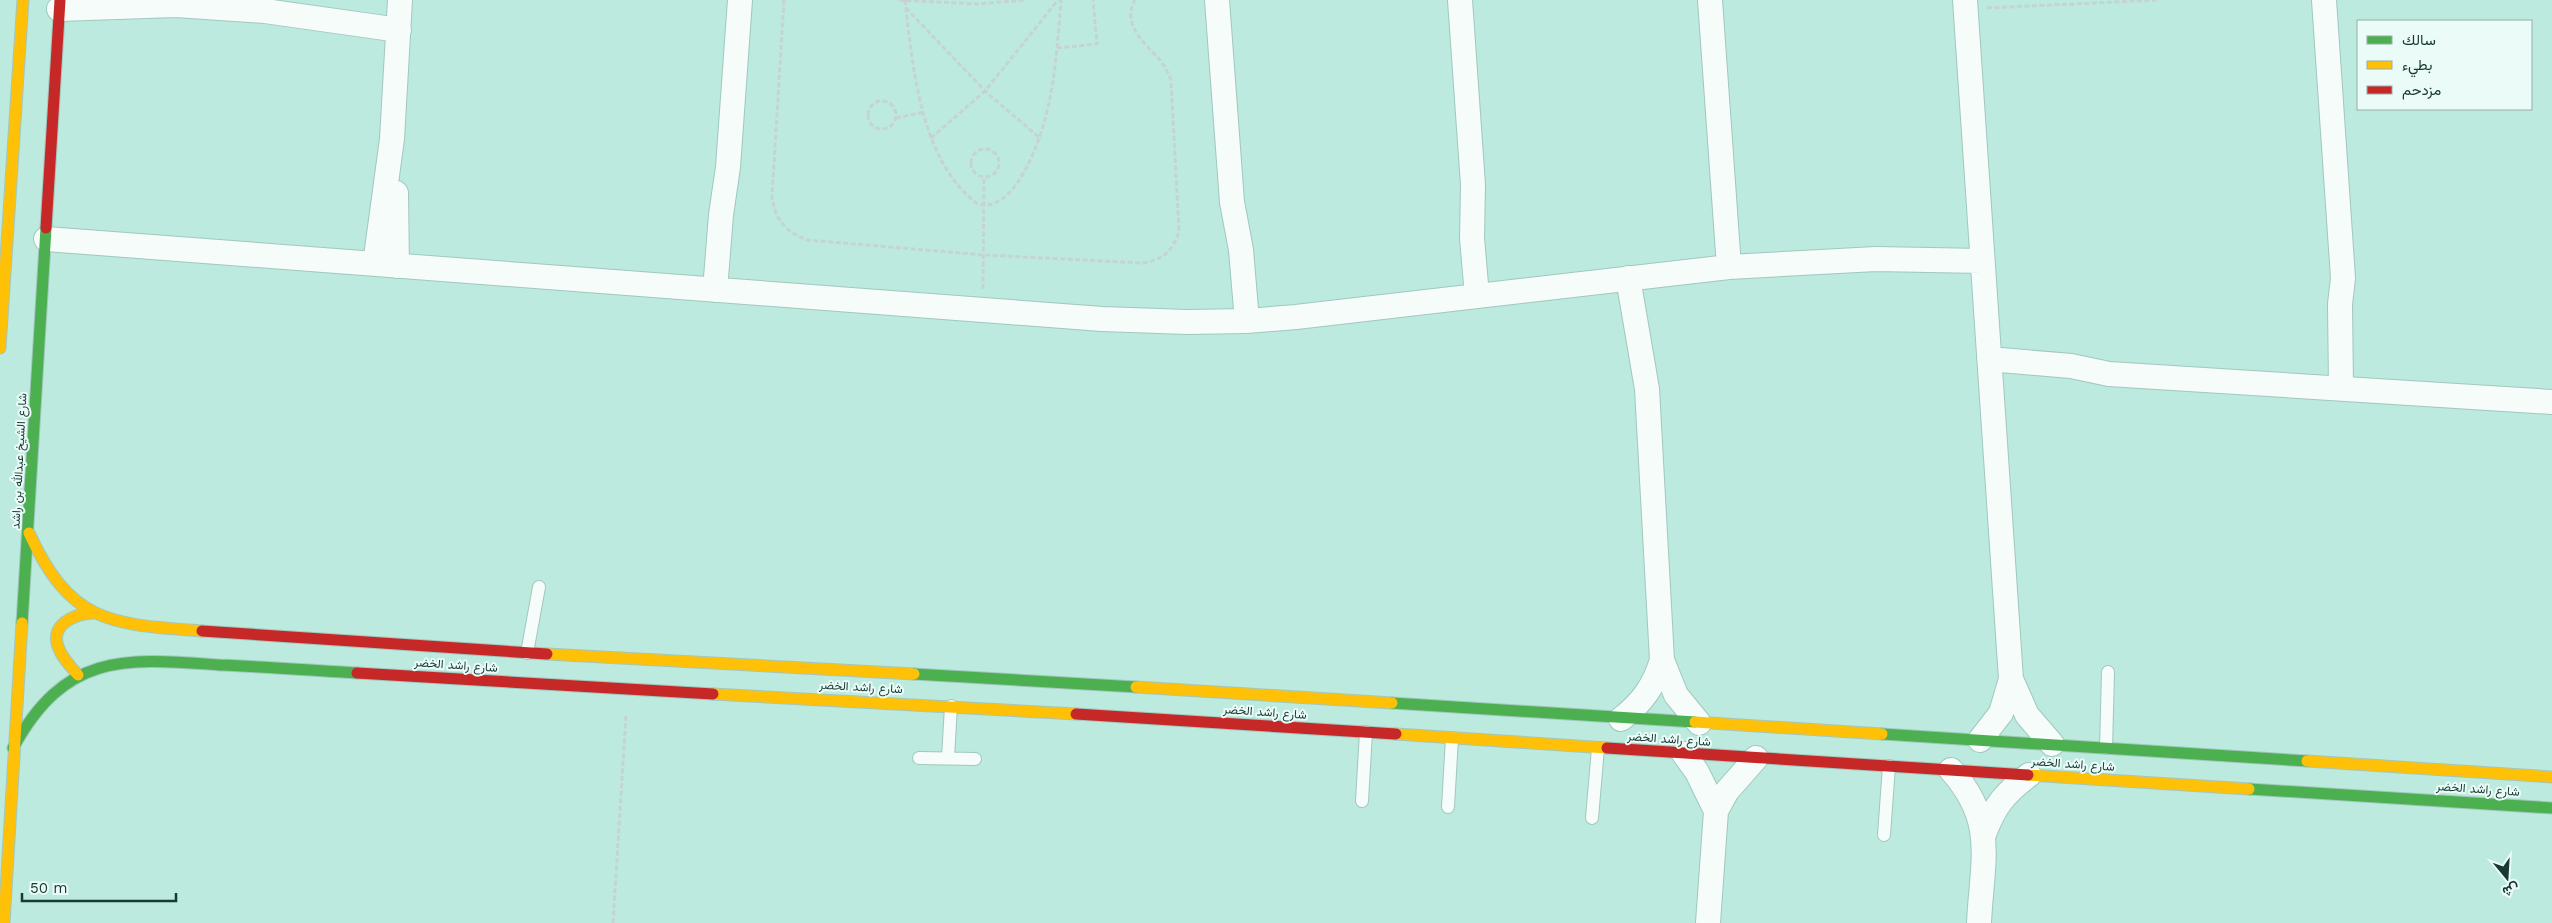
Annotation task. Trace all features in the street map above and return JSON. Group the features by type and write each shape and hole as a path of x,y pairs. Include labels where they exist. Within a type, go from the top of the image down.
{"street":[{"path":"0,348 22,0"},
{"path":"723,290 732,216 728,167 740,0"},
{"path":"1217,0 1232,202 1241,250 1239,321"},
{"path":"1460,0 1473,185 1483,223 1484,295"},
{"path":"1710,0 1729,267"},
{"path":"2324,0 2343,278 2340,304 2349,389"},
{"path":"60,4 164,2 265,11 400,14 392,139 396,188 386,265"},
{"name":"شارع الشيخ عبدالله بن راشد","path":"4,923 13,748 29,534 60,4"},
{"path":"1965,5 2011,679 2027,715 2052,744"},
{"path":"46,239 1144,321 1239,321 1296,317 1729,267 1982,253"},
{"path":"1638,276 1650,350 1647,389 1662,660 1676,694 1699,723"},
{"path":"1990,367 2071,377 2109,374 2552,402"},
{"name":"شارع راشد الخضر","path":"29,534 43,565 64,592 93,613 133,626 527,653 1048,681 2552,777"},
{"path":"78,675 62,655 57,645 57,634 62,623 70,616 93,613"},
{"name":"شارع راشد الخضر","path":"13,748 24,725 38,706 57,689 78,675 100,666 124,660 148,660 628,690 951,706 2552,808"},
{"path":"1621,719 1635,708 1647,694 1656,678 1662,660"},
{"path":"1980,740 2001,713 2011,679"},
{"path":"1684,754 1697,772 1716,811"},
{"path":"1708,923 1716,811 1736,780 1756,758"},
{"path":"1951,770 1967,788 1978,810 1984,834 1979,923"},
{"path":"1984,834 1994,810 2009,790 2029,775"}],"lane":[{"path":"527,653 539,587"},
{"path":"2106,748 2108,672"},
{"path":"948,758 951,706"},
{"path":"1362,801 1366,732"},
{"path":"1448,807 1452,738"},
{"path":"1592,818 1598,748"},
{"path":"919,758 975,759"},
{"path":"1884,835 1889,766"}],"path":[{"path":"784,0 772,196 774,211 782,225 793,234 807,240 984,255 1142,263 1156,261 1167,254 1176,243 1180,231 1171,80 1161,61 1134,30 1131,18 1135,0"},
{"path":"899,0 977,4 1027,0"},
{"path":"905,0 912,60 931,138 942,162 957,184 976,204 985,206 995,204 1012,191 1028,166 1041,139 1048,109 1057,48 1060,0"},
{"path":"931,138 985,91 1060,0"},
{"path":"1057,48 1097,44 1093,0"},
{"path":"1965,5 2158,0"},
{"path":"906,7 985,91 1041,139"},
{"path":"896,118 892,105 886,102 879,101 868,109 869,123 874,128 887,129 896,118 924,112"},
{"path":"990,149 996,153 1000,166 991,176 984,177 973,170 971,163 977,151 990,149"},
{"path":"982,310 984,177"},
{"path":"613,923 628,690"}],"traffic: fast":[{"path":"22,623 46,228"},
{"path":"13,748 33,717 54,694 76,678 100,668 126,663 154,662 357,673"},
{"path":"914,674 1136,687"},
{"path":"1392,703 1695,722"},
{"path":"1882,734 2307,761"},
{"path":"2249,789 2552,808"}],"traffic: slow":[{"path":"0,348 23,0"},
{"path":"29,533 45,563 61,586 78,602 97,614 142,626 202,631"},
{"path":"78,675 61,653 57,641 57,633 65,622 78,616 93,613"},
{"path":"4,923 22,623"},
{"path":"547,654 914,674"},
{"path":"1136,687 1392,703"},
{"path":"713,694 1076,714"},
{"path":"1695,722 1882,734"},
{"path":"1396,734 1607,748"},
{"path":"2307,761 2552,777"},
{"path":"2028,775 2249,789"}],"traffic: jam":[{"path":"46,228 60,0"},
{"path":"202,631 547,654"},
{"path":"357,673 713,694"},
{"path":"1076,714 1396,734"},
{"path":"1607,748 2028,775"}]}
